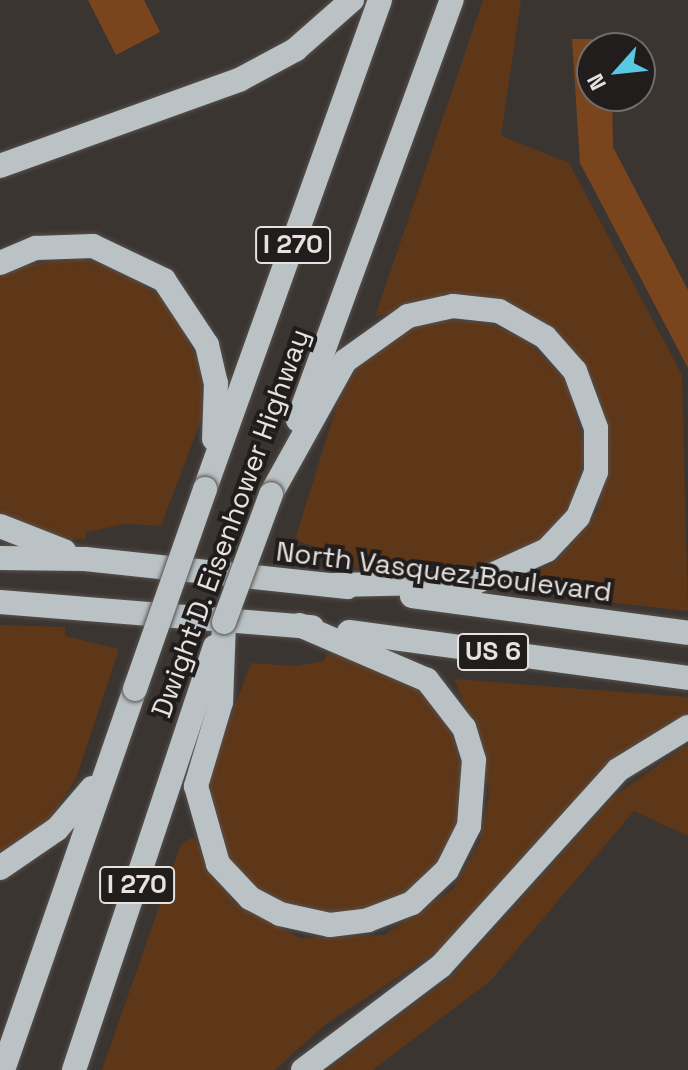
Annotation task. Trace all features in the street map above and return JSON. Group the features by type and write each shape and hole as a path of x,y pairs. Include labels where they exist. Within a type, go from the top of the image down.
{"highway":[{"path":"0,166 239,80 295,50 352,0"},
{"name":"Dwight D. Eisenhower Highway","path":"3,1070 105,770 380,0"},
{"name":"Dwight D. Eisenhower Highway","path":"74,1070 209,700 224,622 452,0"},
{"path":"0,263 36,248 93,246 125,256 174,291 203,336 216,383 205,489"},
{"path":"271,494 345,361 408,316 453,306 499,311 545,337 575,371 596,428 596,472 578,517 547,550 476,582 334,585"},
{"path":"0,526 85,559"},
{"name":"North Vasquez Boulevard","path":"0,558 85,559 334,585 688,633"},
{"name":"US 6","path":"0,602 299,625 688,678"},
{"path":"0,609 38,603"},
{"path":"209,700 196,786 200,814 218,864 250,898 297,920 339,925 384,916 435,884 462,844 475,794 464,728 417,673 299,625"},
{"path":"303,1070 441,966 625,763 688,727"},
{"path":"0,868 57,829 105,770"}],"shaded area":[{"path":"483,0 521,0 501,136 569,163 682,375 688,611 496,590 554,563 598,511 609,444 596,386 560,336 518,309 433,299 375,317"},
{"path":"80,259 115,267 170,303 201,368 203,415 161,526 126,524 86,532 85,539 61,539 0,519 0,276 31,264"},
{"path":"441,319 486,323 522,336 568,382 585,453 571,507 537,549 494,573 427,578 345,566 346,558 295,540 338,401 362,360 407,327"},
{"path":"0,625 65,627 65,636 119,649 76,779 45,827 0,858"},
{"path":"326,654 353,658 421,690 451,729 465,780 451,848 418,889 353,917 297,912 254,888 227,856 209,802 211,770 251,663 296,666 324,661"},
{"path":"454,679 688,697 688,718 607,766 441,949 326,1024 275,1070 102,1070 181,844 193,837 234,903 300,938 384,935 453,889 480,841 489,793 481,746"},
{"path":"688,744 688,836 634,811 491,980 373,1070 327,1070 452,976 612,798"}],"building":[{"path":"88,0 144,0 160,32 116,55"},
{"path":"572,39 576,39 576,101"},
{"path":"577,112 612,112 613,147 688,290 688,368 580,163"}]}
